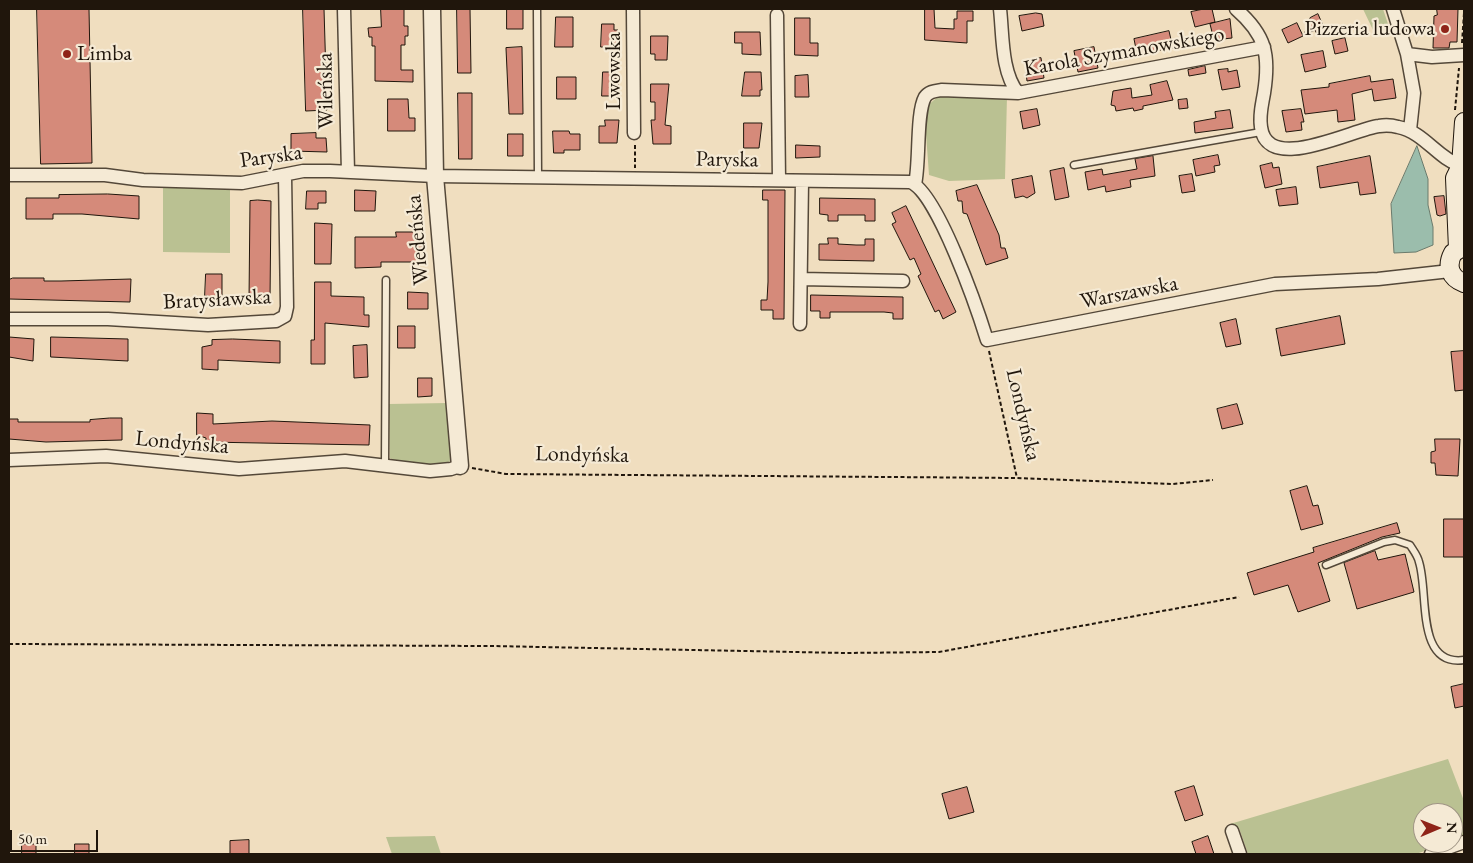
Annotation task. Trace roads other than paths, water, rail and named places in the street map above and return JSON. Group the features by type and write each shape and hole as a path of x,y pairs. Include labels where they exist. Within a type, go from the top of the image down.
{"main road":[{"path":"1460,281 1450,259 1461,248 1454,178 1463,170 1464,122"}],"street":[{"name":"Wileńska","path":"344,9 348,172"},
{"name":"Wiedeńska","path":"432,9 435,176 460,466"},
{"name":"Lwowska","path":"633,9 634,132"},
{"name":"Karola Szymanowskiego","path":"1000,9 1009,77 1011,84 1018,93 1264,47"},
{"path":"1236,9 1247,19 1264,47 1268,59 1268,71 1260,118 1261,132 1273,146 1286,150 1302,148 1379,126 1390,125 1410,130 1444,158 1463,170"},
{"path":"1393,9 1407,54 1414,94 1410,130"},
{"path":"777,15 779,180"},
{"path":"1407,54 1432,57 1464,55"},
{"path":"915,184 922,111 925,98 931,92 942,90 1018,93"},
{"name":"Paryska","path":"9,175 105,175 143,180 242,183 309,171 435,176 802,180 907,182 915,184"},
{"name":"Bratysławska","path":"9,318 108,319 208,325 276,321 285,316 287,307 285,175"},
{"path":"800,324 802,180"},
{"name":"Warszawska","path":"915,184 922,192 956,254 974,298 987,340 1275,284 1378,280 1460,281"},
{"path":"801,279 904,281"},
{"name":"Londyńska","path":"9,460 106,456 238,469 345,461 430,471 460,466"},
{"path":"1232,831 1240,854"},
{"path":"1431,854 1464,842"}],"lane":[{"path":"537,9 538,177"},
{"path":"1074,164 1261,132"},
{"path":"385,466 386,280"},
{"path":"1326,565 1384,542 1395,540 1410,545 1419,561 1431,644 1440,656 1451,662 1464,660"}],"place":[{"name":"Pizzeria ludowa","path":"1445,29"},
{"name":"Limba","path":"67,54"}]}
